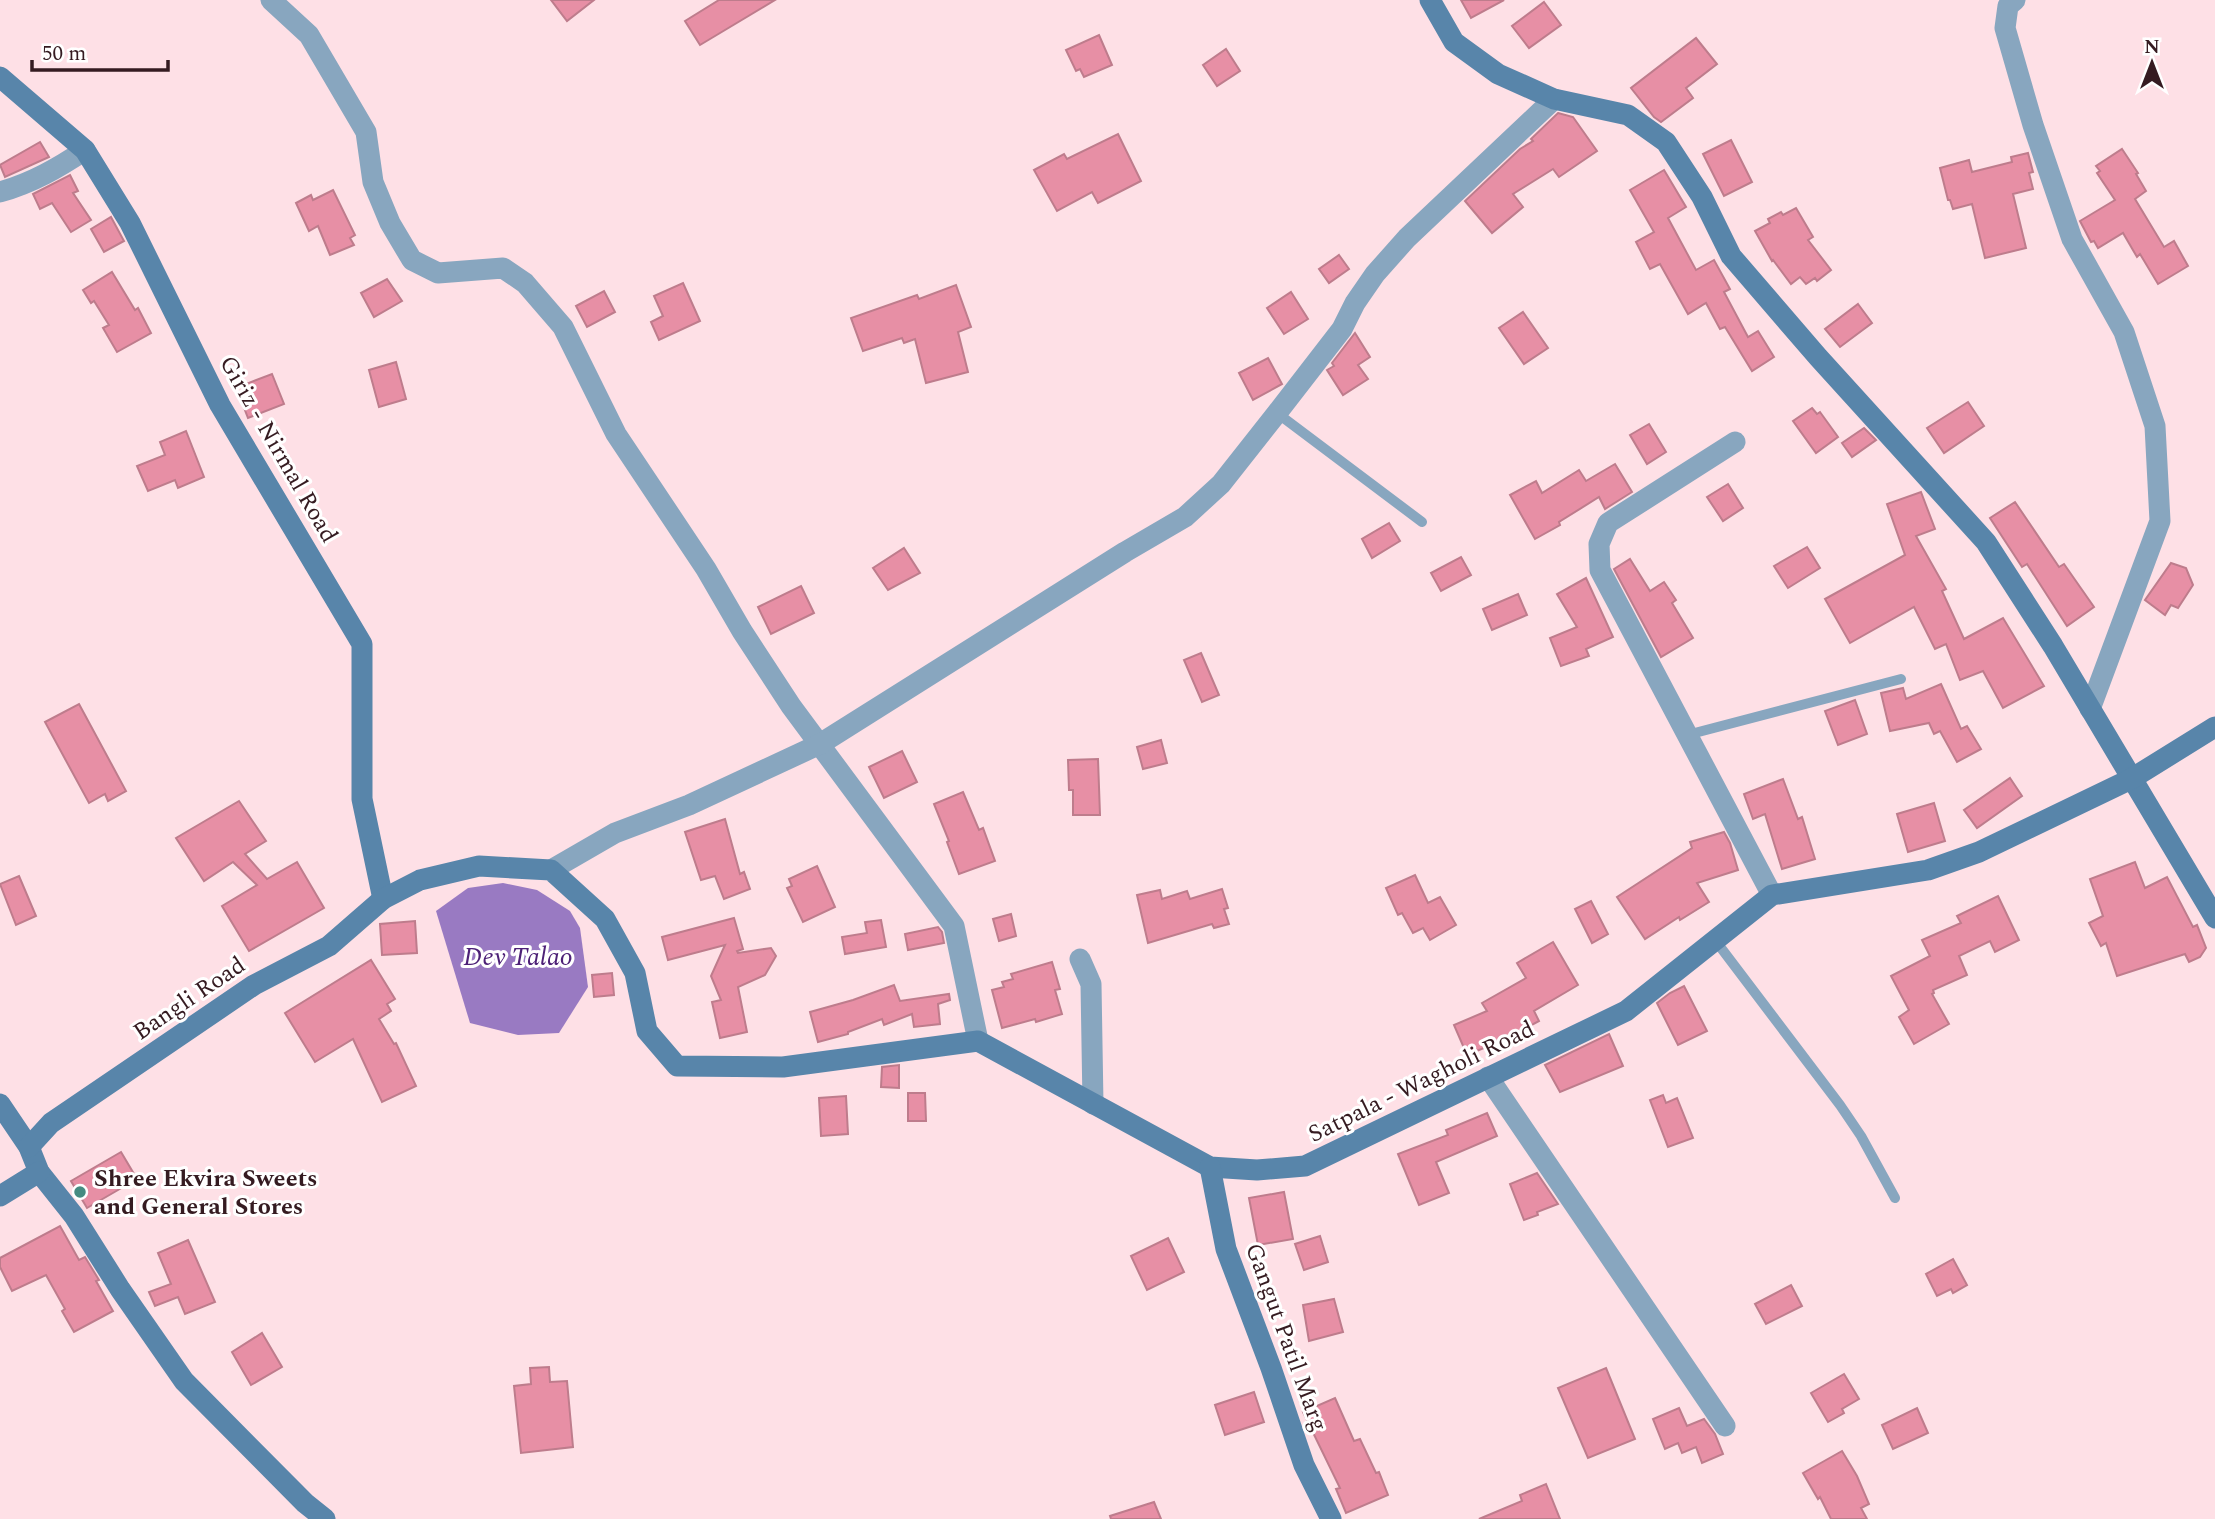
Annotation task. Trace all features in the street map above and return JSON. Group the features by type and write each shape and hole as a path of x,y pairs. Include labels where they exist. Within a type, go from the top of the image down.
{"main road":[{"path":"1430,0 1454,42 1498,74 1555,99 1629,115 1666,142 1702,197 1731,256 1818,357 1986,542 2053,646 2215,918"},
{"name":"Giriz - Nirmal Road","path":"0,77 85,150 130,223 220,405 362,644 362,799 383,900"},
{"name":"Satpala - Wagholi Road","path":"978,1041 1210,1167 1257,1170 1305,1166 1626,1011 1772,895 1928,870 1979,852 2132,779 2215,727"},
{"path":"383,900 420,880 479,866 551,870 605,919 635,973 647,1031 677,1066 782,1067 978,1041"},
{"name":"Bangli Road","path":"29,1147 51,1123 254,985 329,946 383,900"},
{"path":"0,1104 29,1147 39,1172 74,1216 120,1289 184,1381 305,1503 325,1519"},
{"name":"Gangut Patil Marg","path":"1210,1167 1226,1249 1304,1465 1331,1519"},
{"path":"0,1196 39,1172"}],"street":[{"path":"271,0 309,35 366,132 373,182 390,223 412,260 438,273 503,268 524,283 563,327 616,434 706,569 743,631 792,706 954,926 978,1041"},
{"path":"2015,0 2008,6 2005,28 2033,125 2072,239 2124,332 2155,426 2160,521 2090,709"},
{"path":"551,870 615,833 689,805 820,744 1185,517 1221,484 1277,413 1342,329 1374,274 1407,237 1555,99"},
{"path":"0,192 22,186 58,168 85,150"},
{"path":"1735,442 1608,523 1598,544 1600,570 1772,895"},
{"path":"1080,959 1091,984 1093,1104"},
{"path":"1488,1077 1725,1426"}],"lane":[{"path":"1277,413 1422,522"},
{"path":"1687,735 1901,679"},
{"path":"1715,940 1840,1105 1861,1136 1895,1198"}],"water":[{"name":"Dev Talao","path":"503,883 537,890 570,911 580,928 588,987 559,1033 518,1035 470,1023 436,911 468,888"}],"building":[{"path":"551,0 594,0 567,21"},
{"path":"719,0 775,0 700,45 685,21"},
{"path":"1461,0 1504,0 1471,18"},
{"path":"1544,2 1561,25 1529,48 1512,26"},
{"path":"1099,35 1112,65 1084,77 1080,69 1076,71 1066,50"},
{"path":"1696,38 1717,64 1686,88 1693,98 1661,122 1631,88"},
{"path":"1226,49 1240,71 1217,86 1203,65"},
{"path":"1558,113 1573,117 1597,151 1559,177 1553,169 1513,194 1523,207 1492,233 1465,201 1520,149 1533,141 1531,139"},
{"path":"1118,134 1141,181 1098,203 1092,192 1057,211 1034,170 1064,154 1067,159"},
{"path":"1731,140 1752,182 1724,196 1703,154"},
{"path":"40,142 49,157 5,177 0,165"},
{"path":"2122,149 2146,191 2135,199 2164,247 2174,241 2188,266 2158,284 2140,254 2137,257 2123,233 2098,248 2094,241 2091,242 2080,221 2115,200 2097,173 2100,171 2096,166"},
{"path":"2028,153 2033,172 2029,173 2033,189 2013,194 2026,248 1985,258 1972,204 1953,209 1940,168 1969,160 1972,172 2012,162 2011,157"},
{"path":"1664,170 1686,207 1668,218 1696,270 1714,260 1730,289 1724,292 1748,337 1758,331 1774,357 1752,371 1725,327 1720,329 1706,303 1688,314 1660,264 1650,269 1636,242 1654,232 1630,190"},
{"path":"70,175 78,191 73,193 91,220 71,232 52,203 40,209 33,194"},
{"path":"333,190 355,235 350,238 354,245 330,255 318,226 309,231 296,203 311,195 313,200"},
{"path":"1796,208 1813,237 1808,240 1831,270 1817,281 1815,278 1806,284 1800,277 1791,284 1772,261 1755,231 1770,223 1768,219"},
{"path":"111,217 124,241 104,252 91,229"},
{"path":"1339,255 1349,269 1329,283 1319,269"},
{"path":"112,272 135,310 138,308 151,333 117,352 103,328 109,325 94,301 91,303 83,290"},
{"path":"387,279 402,301 374,317 361,293"},
{"path":"683,283 700,321 659,340 651,322 663,316 654,296"},
{"path":"956,285 971,327 958,332 968,372 926,383 915,339 904,343 902,338 863,351 851,318 917,295 919,299"},
{"path":"604,291 615,312 587,327 576,306"},
{"path":"1291,292 1308,319 1284,334 1267,308"},
{"path":"1858,304 1872,323 1840,347 1825,329"},
{"path":"1523,312 1548,348 1524,364 1499,328"},
{"path":"1355,333 1370,357 1358,365 1368,379 1343,395 1327,370 1334,366 1332,363"},
{"path":"1268,358 1282,384 1253,400 1239,373"},
{"path":"396,362 406,399 379,407 369,370"},
{"path":"272,374 284,404 248,418 241,400 250,396 246,384"},
{"path":"1968,402 1984,426 1944,453 1927,428"},
{"path":"1812,408 1817,414 1820,412 1838,437 1816,453 1793,421"},
{"path":"1649,424 1666,452 1647,464 1630,435"},
{"path":"1864,428 1876,440 1852,457 1842,443"},
{"path":"186,431 204,477 178,488 175,480 148,491 137,466 165,455 160,442"},
{"path":"1615,464 1632,492 1605,509 1599,497 1535,539 1510,495 1536,481 1542,493 1579,470 1586,481"},
{"path":"1728,484 1743,508 1723,521 1707,497"},
{"path":"1921,492 1935,529 1916,536 1946,589 1942,591 1964,639 2003,618 2044,686 2003,708 1983,671 1960,680 1946,644 1935,649 1914,607 1850,643 1825,599 1905,555 1887,504"},
{"path":"2015,502 2059,567 2064,564 2094,607 2067,626 2027,564 2022,567 1990,518"},
{"path":"1389,523 1400,541 1372,558 1362,539"},
{"path":"1807,547 1820,568 1788,588 1774,566"},
{"path":"904,548 920,573 888,590 873,568"},
{"path":"1461,557 1471,575 1441,591 1431,573"},
{"path":"1630,559 1650,591 1664,582 1676,600 1672,603 1693,638 1661,657 1614,569"},
{"path":"2171,563 2186,568 2193,585 2178,608 2171,605 2165,615 2145,600"},
{"path":"1586,578 1613,637 1586,649 1589,656 1561,666 1550,638 1577,627 1557,594"},
{"path":"801,586 814,613 771,634 758,607"},
{"path":"1518,594 1527,615 1492,630 1483,609"},
{"path":"1201,653 1219,695 1202,702 1184,660"},
{"path":"1941,684 1961,729 1967,726 1981,749 1957,762 1940,731 1934,734 1929,723 1890,731 1881,693 1903,688 1906,699"},
{"path":"1855,700 1867,734 1838,745 1825,711"},
{"path":"79,704 126,791 108,801 105,794 89,803 45,722"},
{"path":"1161,740 1167,763 1143,769 1137,747"},
{"path":"902,751 917,782 884,798 869,767"},
{"path":"1098,759 1100,815 1073,815 1073,790 1069,790 1068,760"},
{"path":"2010,778 2022,796 1977,828 1964,810"},
{"path":"1783,779 1798,819 1802,817 1815,859 1782,869 1765,814 1753,819 1744,794"},
{"path":"963,792 979,830 983,828 995,861 959,874 934,804"},
{"path":"239,801 266,841 245,854 267,879 297,862 324,908 249,951 222,906 257,885 233,862 204,881 176,838"},
{"path":"1934,803 1945,841 1908,852 1897,814"},
{"path":"725,819 740,874 744,872 750,889 724,899 715,876 701,880 685,832"},
{"path":"1724,832 1738,870 1697,883 1709,902 1645,939 1617,897 1692,848 1690,842"},
{"path":"2135,862 2145,888 2167,877 2193,927 2197,925 2206,948 2200,957 2189,962 2185,954 2117,976 2106,943 2101,946 2089,923 2103,916 2090,879"},
{"path":"817,866 835,907 803,922 787,888 792,886 789,879"},
{"path":"1415,875 1428,903 1440,897 1456,925 1430,940 1423,928 1413,933 1402,913 1398,915 1386,888"},
{"path":"19,876 36,916 16,925 0,884"},
{"path":"1222,889 1228,908 1224,909 1229,924 1214,928 1212,924 1148,943 1137,895 1160,890 1162,899 1187,891 1190,899"},
{"path":"1998,896 2019,940 1995,952 1990,941 1959,956 1967,975 1933,990 1932,994 1949,1024 1914,1044 1899,1017 1909,1010 1891,976 1930,956 1922,940 1961,923 1957,916"},
{"path":"1591,901 1608,934 1592,943 1575,909"},
{"path":"1011,914 1016,936 999,941 993,919"},
{"path":"734,918 743,949 737,951 738,953 771,948 776,956 765,975 738,987 747,1032 720,1038 712,1002 721,1000 711,976 725,945 668,960 662,937"},
{"path":"881,920 886,947 845,954 842,937 867,933 865,922"},
{"path":"415,921 417,953 382,955 380,924"},
{"path":"938,927 944,943 908,950 905,934"},
{"path":"1553,942 1578,985 1534,1011 1539,1021 1506,1039 1467,1055 1454,1025 1487,1011 1482,1003 1526,978 1517,963"},
{"path":"371,960 395,999 387,1004 391,1011 379,1019 394,1044 396,1043 416,1086 382,1102 353,1039 315,1062 285,1013"},
{"path":"1052,962 1060,989 1055,990 1062,1014 1002,1028 992,990 1004,987 1002,982 1013,979 1011,974"},
{"path":"612,973 614,995 594,997 592,975"},
{"path":"894,985 900,1001 949,994 950,1000 938,1004 940,1024 914,1027 912,1014 884,1025 882,1019 848,1034 818,1042 810,1012"},
{"path":"1684,986 1707,1031 1678,1045 1657,1003"},
{"path":"1609,1034 1623,1066 1560,1092 1545,1065"},
{"path":"899,1065 899,1088 881,1087 882,1067"},
{"path":"908,1093 925,1093 926,1121 908,1121"},
{"path":"1663,1095 1666,1103 1677,1098 1693,1138 1668,1147 1650,1100"},
{"path":"846,1096 848,1134 821,1136 819,1098"},
{"path":"1487,1113 1497,1136 1436,1162 1449,1193 1419,1205 1398,1154 1448,1135 1446,1130"},
{"path":"121,1152 137,1179 87,1208 71,1181"},
{"path":"1537,1173 1558,1204 1524,1220 1510,1184"},
{"path":"1284,1192 1293,1239 1258,1245 1249,1198"},
{"path":"60,1226 79,1260 85,1257 113,1311 74,1332 46,1275 12,1291 0,1267 0,1258"},
{"path":"1320,1236 1328,1262 1304,1270 1295,1244"},
{"path":"1168,1238 1184,1272 1147,1290 1131,1256"},
{"path":"188,1240 215,1302 185,1314 178,1297 155,1306 149,1292 171,1284 158,1253"},
{"path":"1953,1259 1967,1285 1953,1293 1951,1289 1937,1296 1926,1274"},
{"path":"1791,1285 1802,1306 1766,1324 1755,1304"},
{"path":"1334,1299 1343,1332 1309,1341 1303,1305"},
{"path":"262,1333 282,1367 251,1385 232,1352"},
{"path":"549,1367 550,1382 567,1381 573,1447 521,1453 514,1386 531,1384 530,1368"},
{"path":"1606,1368 1635,1439 1588,1458 1558,1388"},
{"path":"1844,1374 1859,1399 1842,1409 1844,1413 1828,1422 1811,1393"},
{"path":"1254,1392 1264,1422 1225,1435 1215,1405"},
{"path":"1335,1398 1354,1441 1360,1439 1376,1473 1379,1472 1388,1495 1346,1513 1336,1489 1340,1488 1303,1412"},
{"path":"1679,1408 1687,1426 1704,1419 1715,1434 1723,1454 1702,1463 1696,1447 1682,1453 1678,1443 1665,1449 1653,1419"},
{"path":"1917,1408 1928,1433 1893,1449 1882,1425"},
{"path":"1842,1451 1869,1504 1861,1508 1867,1519 1831,1519 1803,1473"},
{"path":"1546,1484 1560,1519 1479,1519 1522,1501 1520,1495"},
{"path":"1154,1502 1161,1519 1111,1519 1110,1516"}],"place":[{"name":"Shree Ekvira Sweets and General Stores","path":"80,1192"}]}
